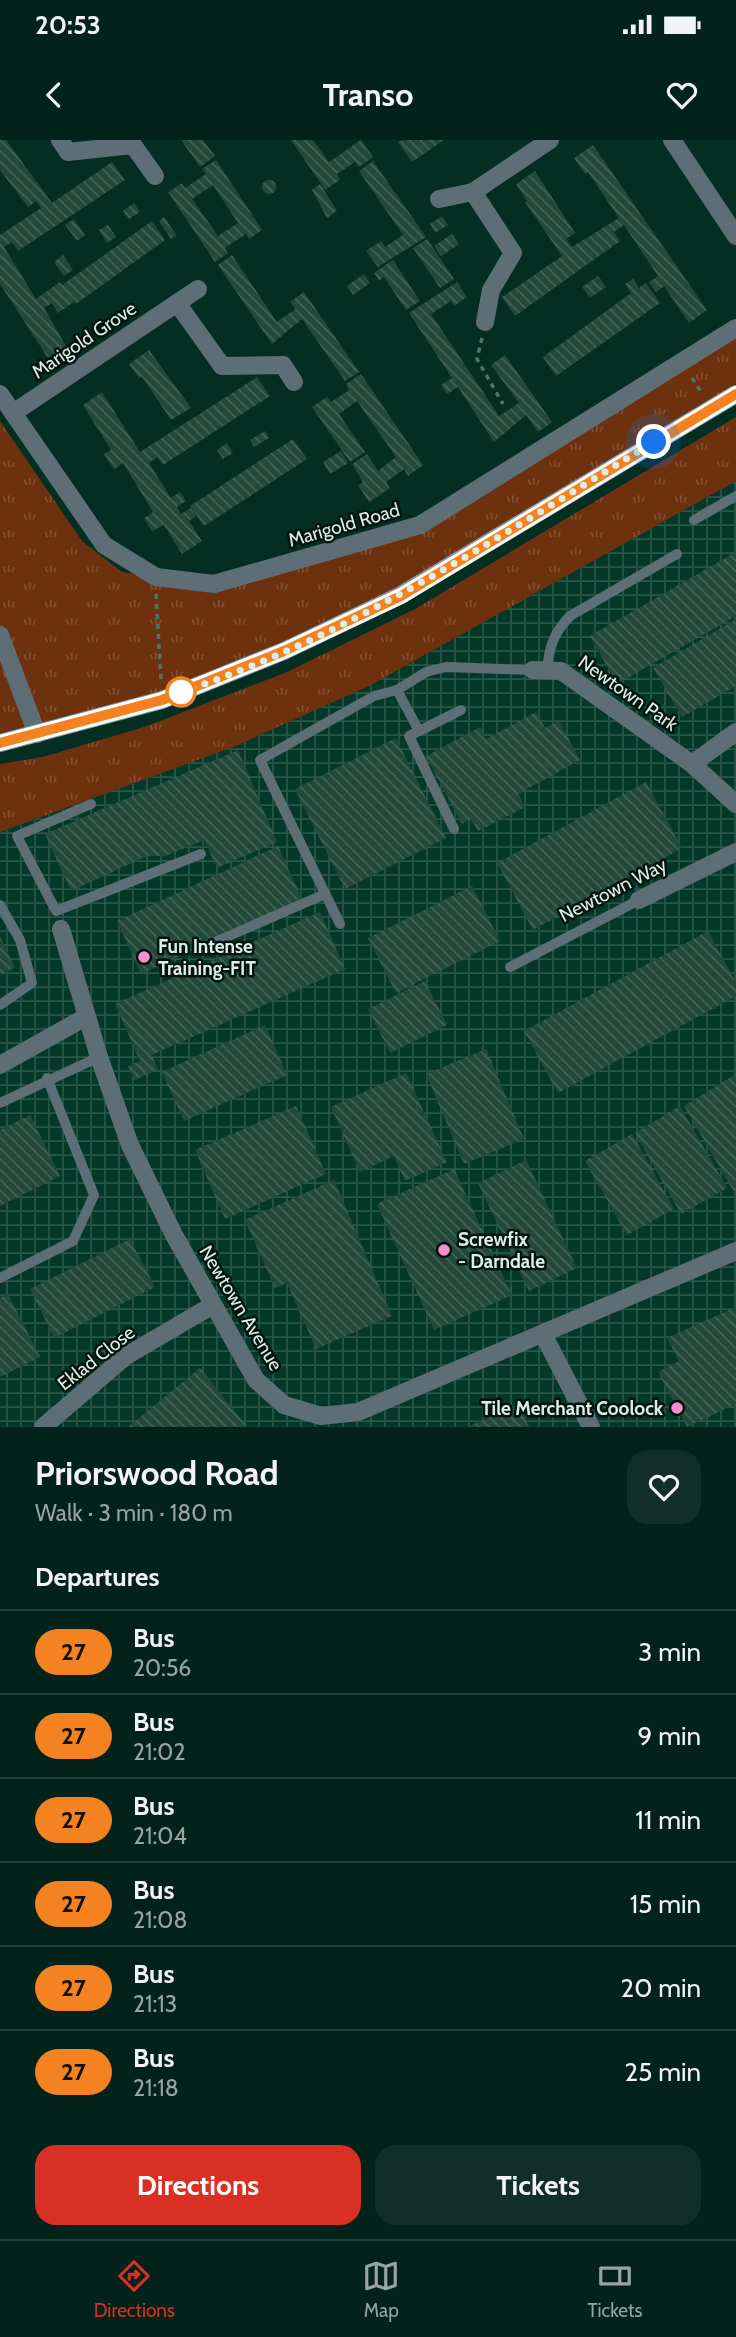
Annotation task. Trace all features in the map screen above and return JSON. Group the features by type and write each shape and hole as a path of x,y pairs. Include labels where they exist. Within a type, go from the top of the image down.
{"street":[{"path":"60,140 68,152 133,145 155,176"},
{"path":"439,199 473,192 550,140"},
{"path":"672,140 736,236"},
{"path":"473,192 513,253 491,289 485,322"},
{"name":"Marigold Grove","path":"13,413 198,289"},
{"path":"177,303 222,366 283,365 294,382"},
{"name":"Marigold Road","path":"0,394 104,545 156,577 214,584 420,525 736,328"},
{"path":"0,743 162,700 297,646 401,596 736,394"},
{"path":"0,635 37,734"},
{"name":"Newtown Park","path":"540,670 561,671 692,764 736,804"},
{"path":"692,764 736,732"},
{"name":"Newtown Way","path":"639,900 736,852"},
{"name":"Newtown Avenue","path":"58,920 86,1017 130,1145 213,1305 256,1380 284,1405 321,1416 358,1412 543,1334 619,1298 736,1251"},
{"path":"0,1065 86,1017"},
{"name":"Eklad Close","path":"43,1427 126,1356 213,1305"},
{"path":"543,1334 591,1427"}],"lane":[{"path":"694,520 736,496"},
{"path":"540,670 558,629 570,616 677,554"},
{"name":"Newtown Park","path":"326,894 260,760 374,696 397,690 426,671 446,667 540,670"},
{"path":"397,690 419,731"},
{"path":"454,829 409,736 461,710"},
{"path":"90,804 17,836 58,920 201,854"},
{"path":"206,946 326,894 340,924"},
{"name":"Newtown Way","path":"510,967 639,900"},
{"path":"0,905 20,940 32,984 0,1005"},
{"path":"0,1103 99,1057"},
{"path":"0,1278 73,1241 94,1195 47,1079"}],"path":[{"path":"485,322 477,359 503,404"},
{"path":"682,361 712,408"},
{"path":"156,577 162,700"}],"shaded area":[{"path":"736,481 736,1427 0,1427 0,832 236,746 371,685"}],"green space":[{"path":"736,328 736,394 376,611 162,700 0,741 0,421 82,541 122,572 214,584 420,525"},
{"path":"736,417 736,481 371,685 236,746 0,832 0,764 43,757 147,726 287,672 415,609"}],"building":[{"path":"0,140 6,140 52,203 112,162 125,180 18,251 12,242 4,247 36,299 60,282 62,285 152,221 165,240 76,304 74,302 58,313 52,303 44,308 66,346 48,358 0,284 0,235 41,208 36,201 28,207 0,170"},
{"path":"181,140 203,140 215,156 200,167"},
{"path":"291,140 313,140 329,162 361,140 373,157 359,167 355,162 337,174 340,180 325,190"},
{"path":"444,140 412,162 398,142"},
{"path":"593,145 707,310 689,323 664,286 656,292 649,282 658,276 624,225 614,232 620,241 515,316 502,297 562,256 525,202 527,201 516,184 535,171 575,233 566,239 572,247 619,218 588,172 585,174 574,158"},
{"path":"216,160 262,230 249,239 246,234 225,248 228,253 215,262 168,192 182,183 185,188 206,174 202,169","holes":["213,185 238,223 218,236 192,199"]},
{"path":"373,161 426,237 378,267 366,251 381,241 385,247 403,235 359,171"},
{"path":"269,180 274,182 274,192 269,194 264,192 262,187 264,182"},
{"path":"320,184 337,211 327,218 312,190"},
{"path":"134,203 140,212 129,219 123,211"},
{"path":"442,216 448,225 435,233 430,224"},
{"path":"164,217 177,236 171,239 159,221"},
{"path":"74,219 85,235 77,241 65,225"},
{"path":"108,225 116,237 107,243 99,230"},
{"path":"452,234 459,244 441,256 434,246"},
{"path":"427,239 454,279 440,288 413,248"},
{"path":"63,255 73,270 64,276 54,262"},
{"path":"232,255 277,322 296,309 290,302 304,292 359,372 345,381 302,319 272,344 218,265"},
{"path":"393,260 420,301 406,310 384,277 379,281 374,273"},
{"path":"364,274 370,283 353,295 347,286"},
{"path":"598,276 606,287 590,298 582,287"},
{"path":"633,279 639,288 646,283 660,303 556,376 543,357 631,293 625,284"},
{"path":"457,282 467,297 454,306 451,301 431,314 499,416 519,403 491,365 505,355 552,422 538,432 526,415 494,442 458,387 447,394 441,385 452,378 409,313"},
{"path":"149,350 191,408 171,420 142,377 139,378 129,364"},
{"path":"361,374 423,465 408,476 404,469 386,482 390,488 369,502 358,485 363,482 352,464 367,454 378,471 396,457 357,401 339,414 365,452 350,462 312,407 327,397 331,402 349,390 346,384"},
{"path":"257,377 270,396 163,465 157,457 149,463 171,498 180,492 186,501 177,507 181,514 191,508 196,516 189,521 202,541 182,554 164,525 152,531 144,518 153,512 123,463 114,469 104,454 111,450 83,405 102,392 140,452"},
{"path":"265,431 269,438 254,447 250,440"},
{"path":"293,439 307,459 204,526 190,506"},
{"path":"227,443 233,453 223,459 217,450"},
{"path":"341,451 348,463 330,474 323,462"},
{"path":"736,552 736,616 617,684 590,636"},
{"path":"736,619 736,686 682,717 653,668"},
{"path":"536,712 545,728 559,721 580,760 518,794 525,807 478,831 471,819 462,824 426,756 480,727 486,739"},
{"path":"396,738 446,838 345,889 295,789"},
{"path":"238,750 277,842 217,868 204,840 166,856 147,856 71,891 45,834"},
{"path":"646,782 682,848 533,930 497,863"},
{"path":"278,846 302,899 141,974 117,921"},
{"path":"472,886 500,941 396,993 368,938"},
{"path":"320,912 345,969 152,1055 158,1070 134,1080 128,1066 140,1061 115,1004"},
{"path":"708,931 736,983 736,996 558,1093 524,1031"},
{"path":"0,937 15,968 0,975"},
{"path":"425,981 447,1025 390,1053 368,1009"},
{"path":"265,1025 287,1075 184,1121 162,1072"},
{"path":"486,1049 524,1139 464,1164 426,1074"},
{"path":"406,1073 447,1162 405,1181 394,1156 360,1172 331,1107"},
{"path":"736,1074 736,1191 734,1192 684,1106"},
{"path":"296,1106 326,1174 225,1219 195,1150"},
{"path":"680,1106 727,1188 681,1214 635,1133"},
{"path":"30,1115 60,1176 0,1206 0,1130"},
{"path":"632,1134 674,1209 627,1235 585,1161"},
{"path":"526,1160 577,1268 529,1291 478,1183"},
{"name":"Screwfix - Darndale","path":"454,1169 512,1295 434,1330 377,1204"},
{"path":"334,1180 392,1316 316,1349 287,1283 275,1288 245,1220"},
{"path":"130,1239 155,1287 54,1338 30,1289"},
{"path":"8,1294 40,1357 0,1377 0,1298"},
{"path":"736,1307 736,1404 687,1427 658,1372 679,1361 667,1338"},
{"path":"200,1368 246,1425 244,1427 128,1427"},
{"path":"519,1404 529,1427 467,1427"}],"bus line":[{"name":"27","path":"0,743 162,700 346,624 401,596 736,394"}],"place":[{"name":"Fun Intense Training-FIT","path":"144,957"},
{"name":"Screwfix - Darndale","path":"444,1250"},
{"name":"Tile Merchant Coolock","path":"677,1408"}],"route":[{"path":"181,692 346,624 401,596 654,442"}]}
